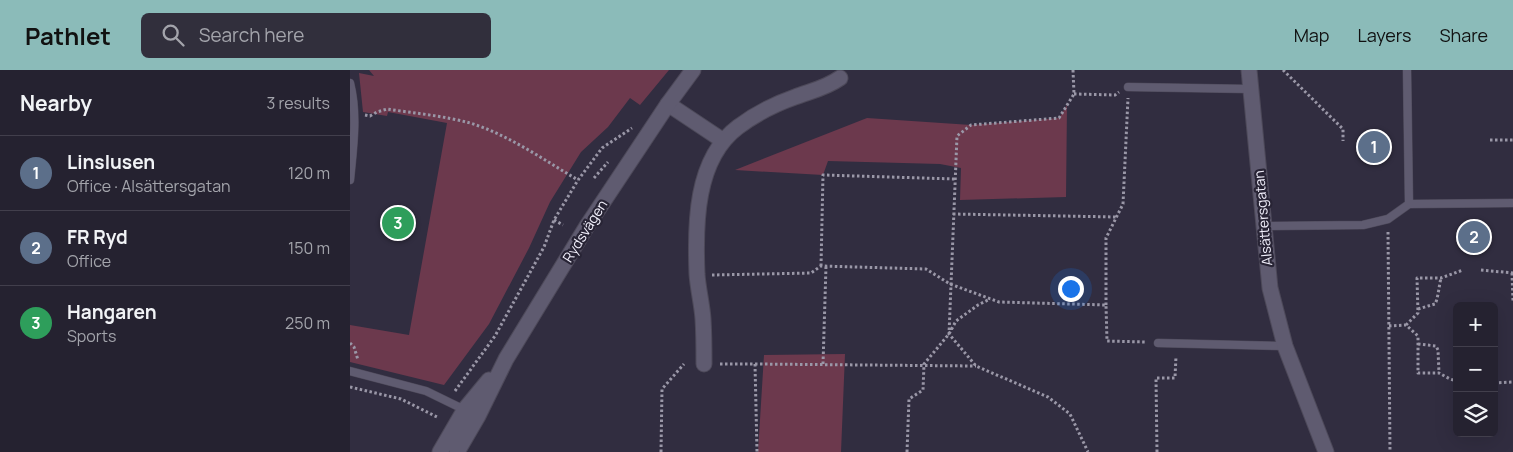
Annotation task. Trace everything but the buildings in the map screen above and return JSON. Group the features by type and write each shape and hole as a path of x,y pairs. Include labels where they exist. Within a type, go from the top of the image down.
{"street":[{"name":"Rydsvägen","path":"440,452 472,413 588,226 649,132 693,70"},
{"name":"Alsättersgatan","path":"1250,70 1270,288 1285,346 1326,452"},
{"path":"704,364 703,319 697,275 699,202 704,179 711,160 722,140 758,114 793,97 831,84 840,78"},
{"path":"668,104 722,140"},
{"name":"Rydsvägen","path":"457,452 472,413"}],"lane":[{"path":"1406,70 1409,204"},
{"path":"350,83 354,100 354,143 350,180"},
{"path":"1128,87 1251,89"},
{"path":"1264,226 1363,225 1388,219 1409,204 1513,203"},
{"path":"1158,343 1285,346"},
{"path":"350,371 426,391 472,413"}],"path":[{"path":"976,366 949,334 957,136 971,125 1059,118 1074,94 1073,70"},
{"path":"1283,70 1343,129 1343,141"},
{"path":"1074,94 1115,95 1128,87"},
{"path":"1128,87 1123,204 1106,238 1107,341 1158,343"},
{"path":"354,114 370,116 387,109 469,123 490,130 578,180"},
{"path":"449,401 460,382 495,336 544,247 554,220 578,180 602,148 613,139 637,124 649,132"},
{"path":"1490,140 1513,140"},
{"path":"821,266 823,175 955,179"},
{"path":"953,214 1117,218"},
{"path":"1388,219 1390,452"},
{"path":"554,220 563,226"},
{"path":"697,275 811,273 821,266 926,269 950,284 999,302 1106,305"},
{"path":"823,364 826,266"},
{"path":"1388,326 1406,325 1418,313 1417,278 1441,278 1463,270"},
{"path":"1480,270 1513,272 1513,301"},
{"path":"1418,309 1435,304 1441,278"},
{"path":"907,452 909,399 923,390 924,364 949,334 956,322 978,304 990,299"},
{"path":"1406,325 1418,336 1418,373 1439,373 1453,380"},
{"path":"350,343 354,347 358,359 359,373"},
{"path":"1157,452 1156,378 1175,378 1176,343"},
{"path":"1418,344 1436,346 1438,350 1439,373"},
{"path":"660,452 662,388 684,364"},
{"path":"704,364 924,364 976,366 1048,397 1070,414 1088,452"},
{"path":"756,364 757,452"},
{"path":"1498,382 1513,382"},
{"path":"350,387 400,399 439,418 435,425"}],"shaded area":[{"path":"369,70 669,70 640,105 630,98 608,127 581,152 550,202 529,248 489,324 444,385 350,362 350,325 409,335 447,123 388,112 387,116 363,112 359,73 374,76"},
{"path":"1067,105 1066,197 960,200 961,168 940,164 828,161 823,175 735,170 867,118 971,125 1059,118"},
{"path":"845,354 841,452 758,452 764,355"}],"place":[{"name":"Linslusen","path":"1374,147"},
{"name":"Hangaren","path":"398,223"},
{"name":"FR Ryd","path":"1474,237"}]}
